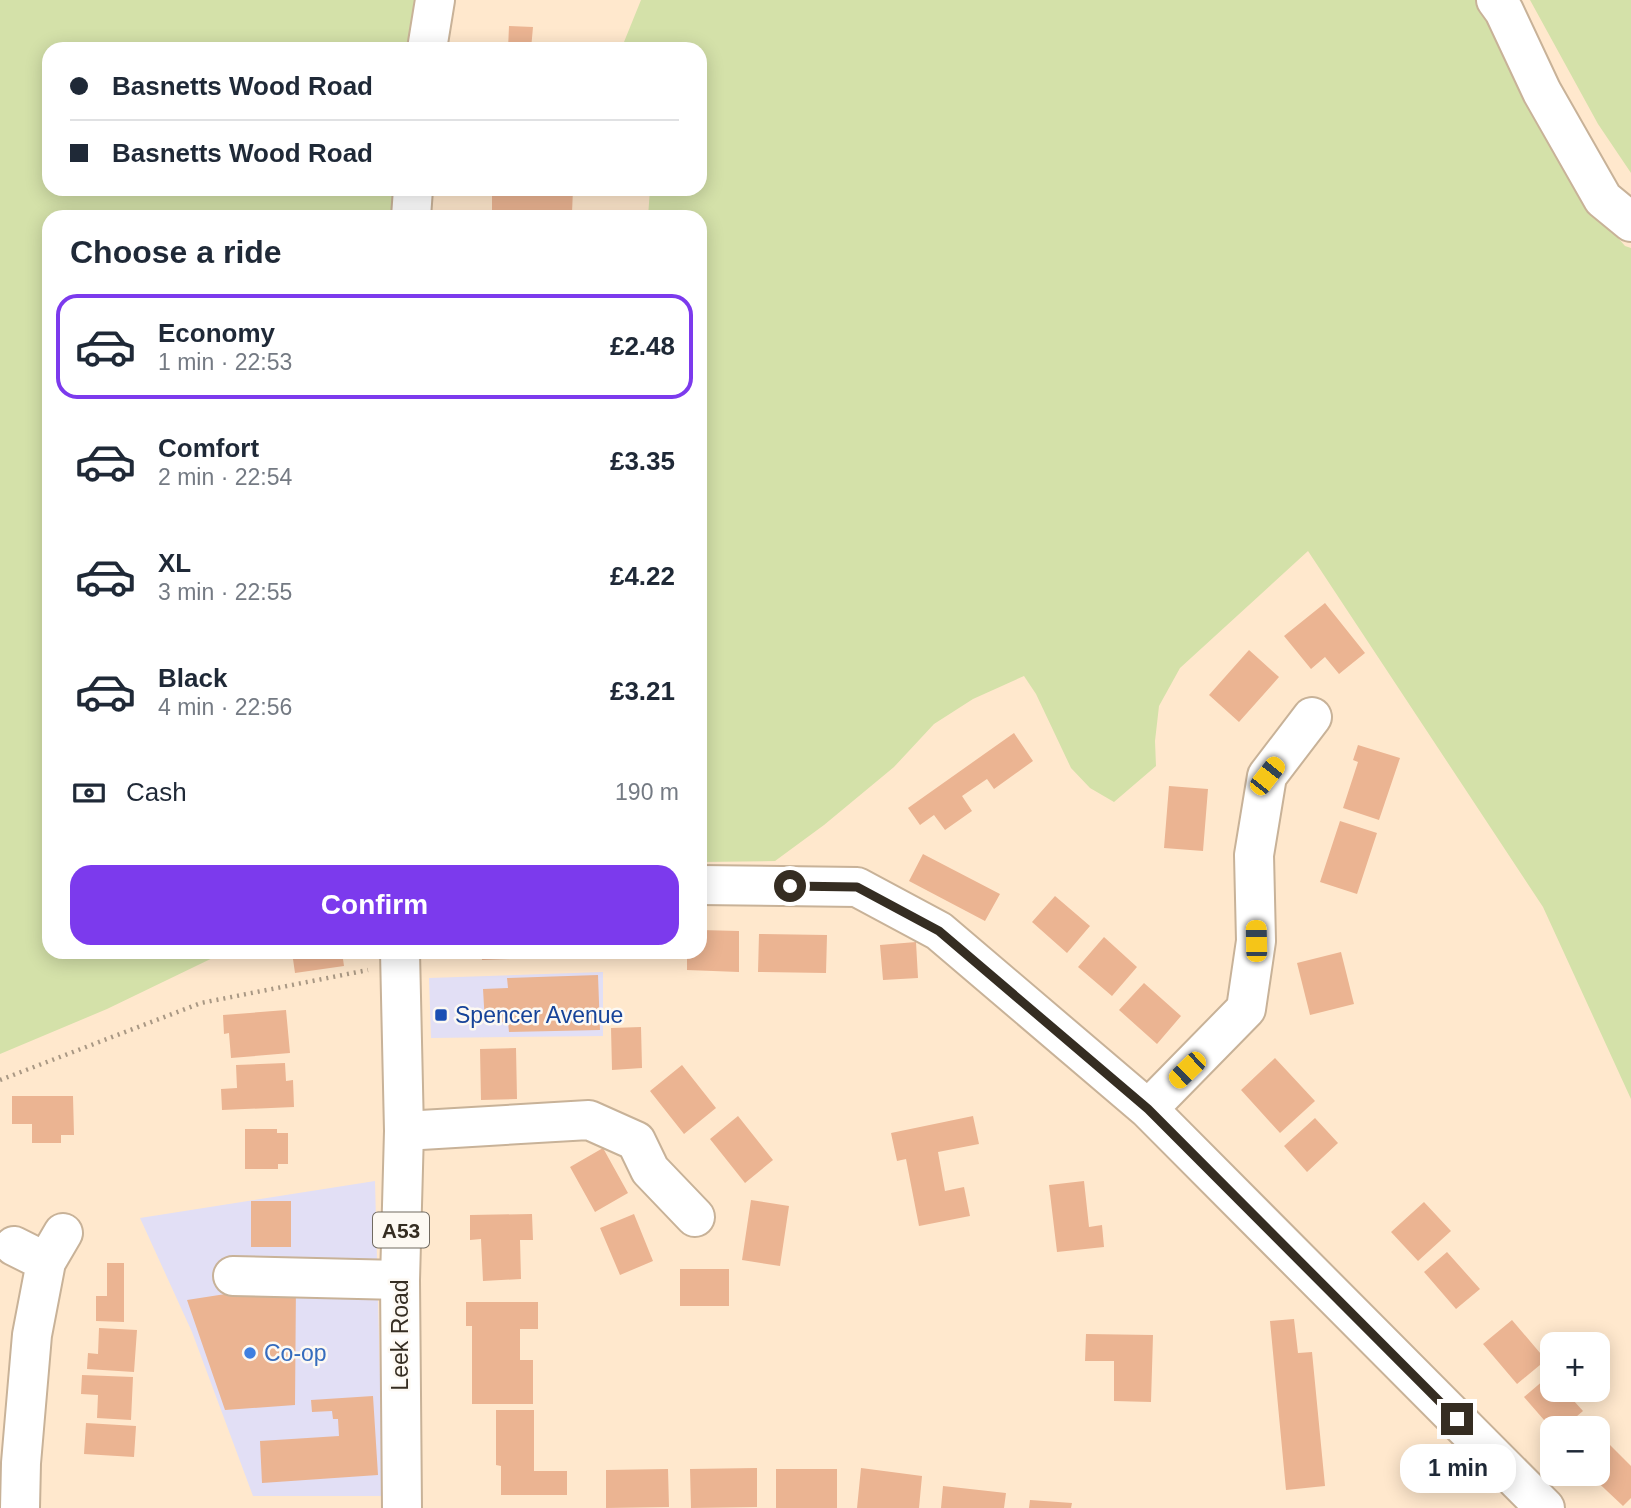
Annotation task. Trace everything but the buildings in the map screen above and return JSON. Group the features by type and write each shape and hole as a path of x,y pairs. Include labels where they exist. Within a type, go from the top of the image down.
{"main road":[{"path":"428,42 435,0"},
{"path":"1496,0 1504,11 1542,92 1603,199 1631,222"},
{"path":"1148,1109 1246,1009 1256,941 1254,855 1267,776 1312,717"},
{"path":"707,885 857,887 939,931 1148,1109 1545,1508"},
{"name":"Leek Road","path":"400,959 404,1131 400,1280 402,1508"},
{"path":"404,1131 589,1120 636,1141 650,1170 695,1217"},
{"path":"20,1508 21,1463 41,1247"},
{"path":"233,1276 400,1280"}],"path":[{"path":"0,1080 201,1003 396,959"}],"shaded area":[{"path":"603,972 603,1036 431,1038 429,978"},
{"path":"375,1181 383,1496 253,1496 192,1332 140,1218"}],"green space":[{"path":"0,0 417,0 411,42 42,42 42,196 395,196 394,210 42,210 42,959 211,959 107,1009 0,1054"},
{"path":"641,0 1481,0 1577,190 1625,246 1631,248 1631,1099 1543,907 1308,551 1180,668 1159,706 1155,741 1156,766 1114,802 1090,788 1071,768 1036,694 1024,676 973,699 934,724 894,767 824,825 775,861 707,862 707,210 648,210 650,196 707,196 707,42 624,42"},
{"path":"1530,0 1631,0 1631,173 1598,124"}],"place":[{"name":"Spencer Avenue","path":"441,1015"},
{"name":"Co-op","path":"250,1353"}],"route":[{"path":"790,886 857,887 939,931 1148,1109 1457,1419"}]}
